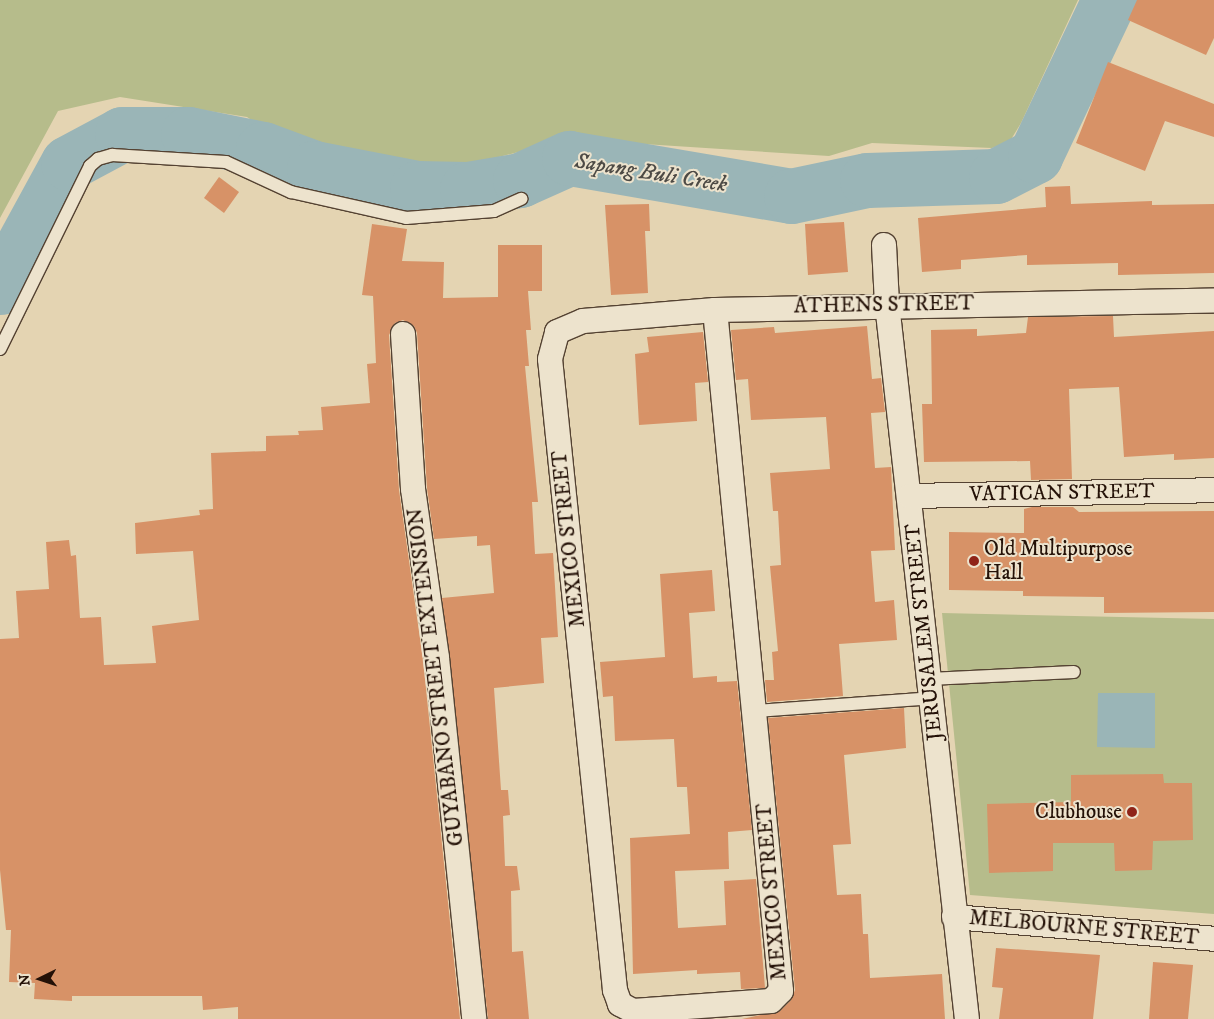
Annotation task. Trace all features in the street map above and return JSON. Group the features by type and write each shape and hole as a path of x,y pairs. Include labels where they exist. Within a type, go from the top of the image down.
{"street":[{"name":"JERUSALEM STREET","path":"884,245 888,304 954,917 967,1019"},
{"name":"ATHENS STREET","path":"557,332 583,321 715,310 888,304 1214,300"},
{"name":"MEXICO STREET","path":"557,332 550,359 614,980 620,1004 633,1011 771,1001 781,991 756,711 715,310"},
{"name":"GUYABANO STREET EXTENSION","path":"403,334 413,489 436,658 474,1019"},
{"name":"VATICAN STREET","path":"910,496 1214,490"},
{"name":"MELBOURNE STREET","path":"954,917 1214,939"}],"lane":[{"path":"0,349 90,166 98,159 112,156 226,162 291,192 406,218 494,211 521,199"},
{"path":"756,711 930,688 1074,672"}],"green space":[{"path":"0,0 1078,0 1021,123 1010,141 992,148 872,143 829,156 566,139 429,176 288,144 247,117 120,97 58,111 0,218"},
{"path":"942,613 1214,619 1214,914 970,895"}],"water":[{"path":"1098,693 1155,693 1155,748 1097,747"}],"building":[{"path":"1137,0 1214,0 1214,38 1206,55 1128,20"},
{"path":"1108,62 1214,104 1214,137 1165,121 1145,171 1076,143"},
{"path":"219,177 239,192 224,213 204,198"},
{"path":"1070,186 1071,204 1152,201 1152,205 1214,204 1214,273 1118,275 1118,263 1027,265 1027,255 961,260 961,269 922,272 918,218 1046,207 1045,187"},
{"path":"649,204 650,231 645,231 648,293 611,295 605,205"},
{"path":"844,222 848,272 808,275 805,224"},
{"path":"372,224 407,229 402,261 444,262 443,298 498,297 498,245 542,245 542,291 528,291 531,330 526,330 529,366 525,366 538,502 532,502 535,554 553,553 558,637 541,638 544,683 494,688 501,790 508,790 510,815 503,816 505,866 517,866 520,890 511,891 512,952 523,951 529,1019 488,1019 442,598 494,593 490,545 477,546 477,536 434,539 427,488 417,333 414,326 403,320 395,323 389,335 399,490 423,660 460,1019 238,1019 238,1007 203,1010 202,996 72,996 72,1001 34,999 35,983 9,982 11,930 6,930 0,870 0,639 19,638 16,591 49,589 46,542 69,540 71,556 76,555 80,618 101,617 104,665 156,663 152,626 199,620 193,551 136,554 135,523 200,515 199,510 213,509 211,453 266,451 266,436 299,435 298,431 323,430 321,407 370,403 367,364 376,363 373,296 362,295"},
{"path":"1113,316 1114,337 1214,331 1214,458 1174,460 1174,454 1124,457 1119,387 1069,389 1072,479 1031,480 1030,461 924,462 922,404 932,404 931,330 977,329 977,336 1026,333 1028,317"},
{"path":"867,326 872,379 881,378 885,412 871,413 875,468 891,467 895,550 871,551 875,602 894,600 897,640 839,644 843,696 767,702 765,680 774,680 772,652 778,651 770,566 781,565 778,511 773,511 770,473 830,469 826,417 751,420 748,379 736,380 731,330 774,327 775,333"},
{"path":"703,332 708,382 695,383 697,421 639,425 635,354 649,352 647,337"},
{"path":"1032,507 1073,507 1079,512 1214,511 1214,612 1104,613 1104,597 1023,596 1023,591 949,590 949,532 1024,533 1024,509"},
{"path":"712,570 715,611 689,613 693,678 717,676 717,682 737,681 752,830 728,832 729,869 675,871 678,928 726,925 724,881 756,879 765,988 741,989 740,972 697,974 697,970 633,974 630,838 690,834 687,787 677,787 674,739 615,741 613,696 603,697 600,662 665,657 660,574"},
{"path":"904,708 906,748 844,755 851,844 833,845 837,895 861,894 863,934 868,934 870,978 942,974 945,1019 742,1019 780,1011 791,1000 795,990 768,718"},
{"name":"Clubhouse","path":"1163,774 1164,783 1192,783 1193,840 1153,841 1152,870 1115,871 1114,843 1053,843 1053,871 989,873 987,804 1071,802 1071,775"},
{"path":"996,948 1100,955 1093,1019 999,1019 1003,988 992,987"},
{"path":"1153,962 1193,965 1188,1019 1149,1019"}],"waterway":[{"name":"Sapang Buli Creek","path":"0,287 68,163 122,134 188,134 263,149 314,168 417,188 467,189 520,180 569,158 791,196 867,180 996,176 1035,156 1109,0"}],"place":[{"name":"Old Multipurpose Hall","path":"974,561"},
{"name":"Clubhouse","path":"1132,812"}]}
